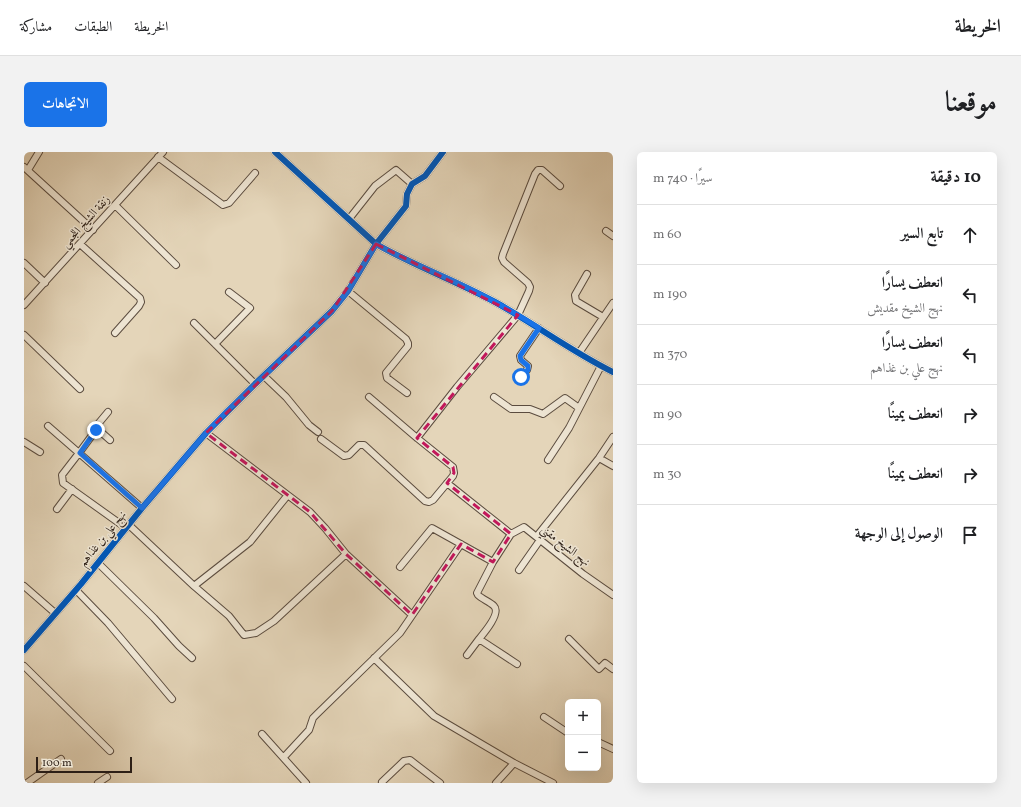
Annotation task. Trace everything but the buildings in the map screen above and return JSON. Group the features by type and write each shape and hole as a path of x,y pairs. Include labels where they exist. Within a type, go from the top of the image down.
{"street":[{"path":"39,152 26,168 93,230"},
{"name":"زنقة الشيخ اللجمي","path":"24,305 162,152"},
{"path":"276,152 376,244 395,255 467,287 518,315 579,353 613,372"},
{"path":"348,219 375,186 396,170 412,184 426,176 443,152"},
{"path":"158,157 222,205 229,203 255,173"},
{"path":"417,438 457,387 518,315 529,291 530,287 528,283 504,262 502,258 530,183 536,171 542,170 560,186"},
{"name":"نهج علي بن غذاهم","path":"24,648 76,590 127,526 206,433 332,311 348,291 376,244 406,206 407,194 412,184"},
{"path":"115,205 176,265"},
{"path":"606,231 613,236"},
{"path":"80,244 140,298 141,302 139,306 115,333"},
{"path":"24,263 45,283"},
{"path":"587,274 575,295 576,301 604,317"},
{"path":"348,291 408,343 408,346 386,373 387,378 407,393"},
{"path":"215,344 250,308 229,292"},
{"path":"579,353 613,303"},
{"path":"194,323 255,384"},
{"path":"521,377 528,370 528,366 521,360 520,356 539,328"},
{"path":"24,335 80,389"},
{"path":"548,460 569,428 601,366"},
{"path":"264,376 286,397 309,425 318,432"},
{"path":"321,439 344,456 349,455 360,445 364,445 427,502 433,500 454,473 453,467 369,397"},
{"path":"494,397 511,409 530,409 543,414 565,398 579,408"},
{"path":"108,412 98,424 96,430 80,453 62,475 63,483 127,526 229,616 244,635 256,633 274,621 346,554"},
{"path":"48,426 142,508"},
{"path":"96,430 101,432 110,440"},
{"path":"206,433 310,512 346,554 412,615"},
{"path":"519,570 538,538 599,458 613,437"},
{"path":"24,442 40,452"},
{"path":"599,458 613,466"},
{"path":"447,483 512,534 493,562 477,593 478,596 494,606 496,610 494,618 467,655"},
{"path":"56,509 72,489"},
{"path":"194,586 250,542 287,496"},
{"name":"نهج الشيخ مقني","path":"512,534 524,527 613,595"},
{"path":"400,567 432,528 493,562"},
{"path":"284,757 309,730 313,718 400,633 461,544"},
{"path":"98,563 192,658"},
{"path":"24,586 55,613"},
{"path":"76,590 108,623 172,699"},
{"path":"479,639 517,664"},
{"path":"569,639 599,669 604,663 613,670"},
{"path":"374,658 434,716 514,763 553,783"},
{"path":"24,666 110,751"},
{"path":"544,717 565,731"},
{"path":"262,734 306,783"},
{"path":"601,743 613,749"},
{"path":"27,783 60,758"},
{"path":"382,782 404,761 410,760 440,783"},
{"path":"496,783 514,763"},
{"path":"98,783 107,777"},
{"path":"295,783 300,777"}],"highlighted area":[{"path":"376,244 518,315 417,438 453,467 454,473 447,483 511,534 493,562 461,544 412,615 346,554 310,512 206,433 332,311"}],"cycle path":[{"path":"275,152 376,244 495,302 525,319 583,356 613,372"},
{"path":"24,650 81,584 142,508 206,433 332,311 348,291 376,244 406,206 407,194 412,184 425,176 443,152"}],"route":[{"path":"96,430 80,453 142,508 206,433 227,411 332,311 348,291 376,244 395,255 467,287 539,328 520,356 521,360 528,366 528,370 521,377"}]}
